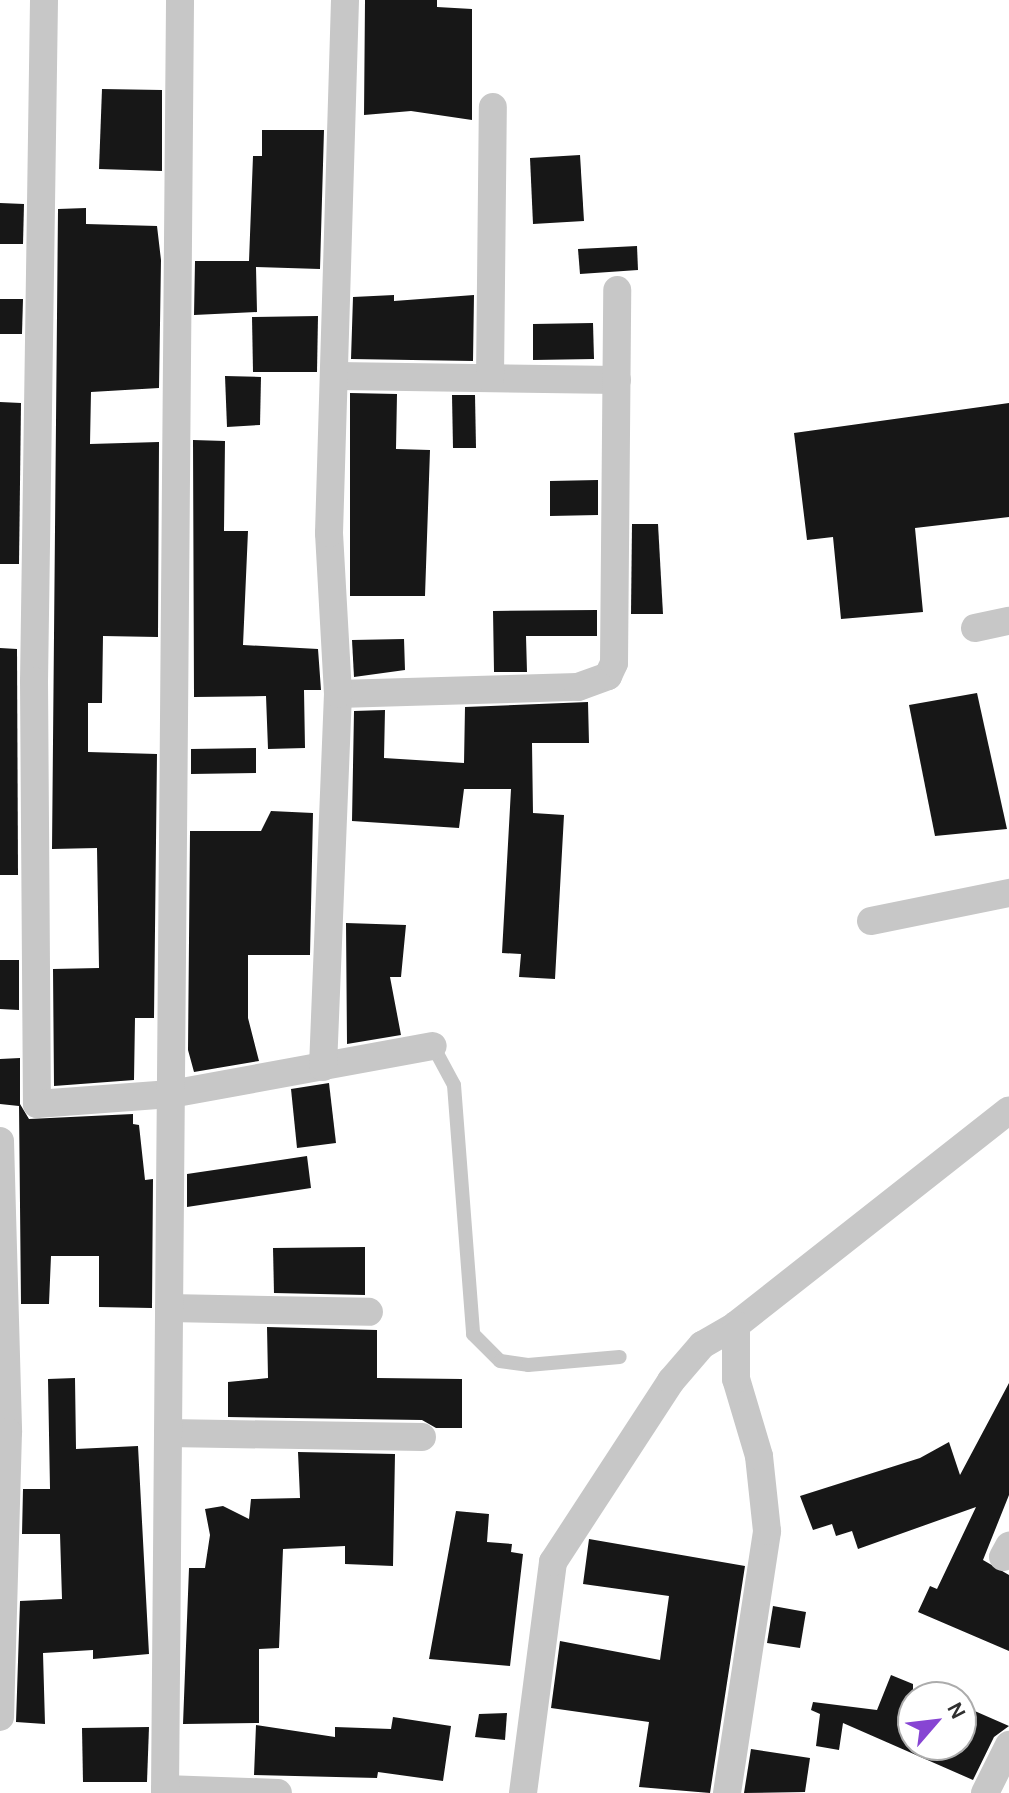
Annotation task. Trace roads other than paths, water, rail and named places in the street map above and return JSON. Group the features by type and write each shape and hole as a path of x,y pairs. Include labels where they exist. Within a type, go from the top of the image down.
{"street":[{"path":"44,0 34,681 37,1104 171,1094 433,1046"},
{"path":"180,0 165,1791 278,1793"},
{"path":"323,1067 338,694 329,533 337,376 345,0"},
{"path":"490,378 493,107"},
{"path":"338,694 578,687 608,676 614,663 617,290"},
{"path":"337,376 617,380"},
{"path":"975,628 1009,621"},
{"path":"871,921 1009,893"},
{"path":"523,1793 553,1562 671,1381 702,1345 736,1325 1009,1110"},
{"path":"0,1141 8,1432 0,1717"},
{"path":"169,1308 369,1312"},
{"path":"727,1793 767,1531 759,1456 736,1379 736,1325"},
{"path":"168,1433 422,1437"},
{"path":"985,1793 1009,1745"}],"lane":[{"path":"433,1046 454,1085 473,1334 500,1361 528,1365 620,1357"}]}
